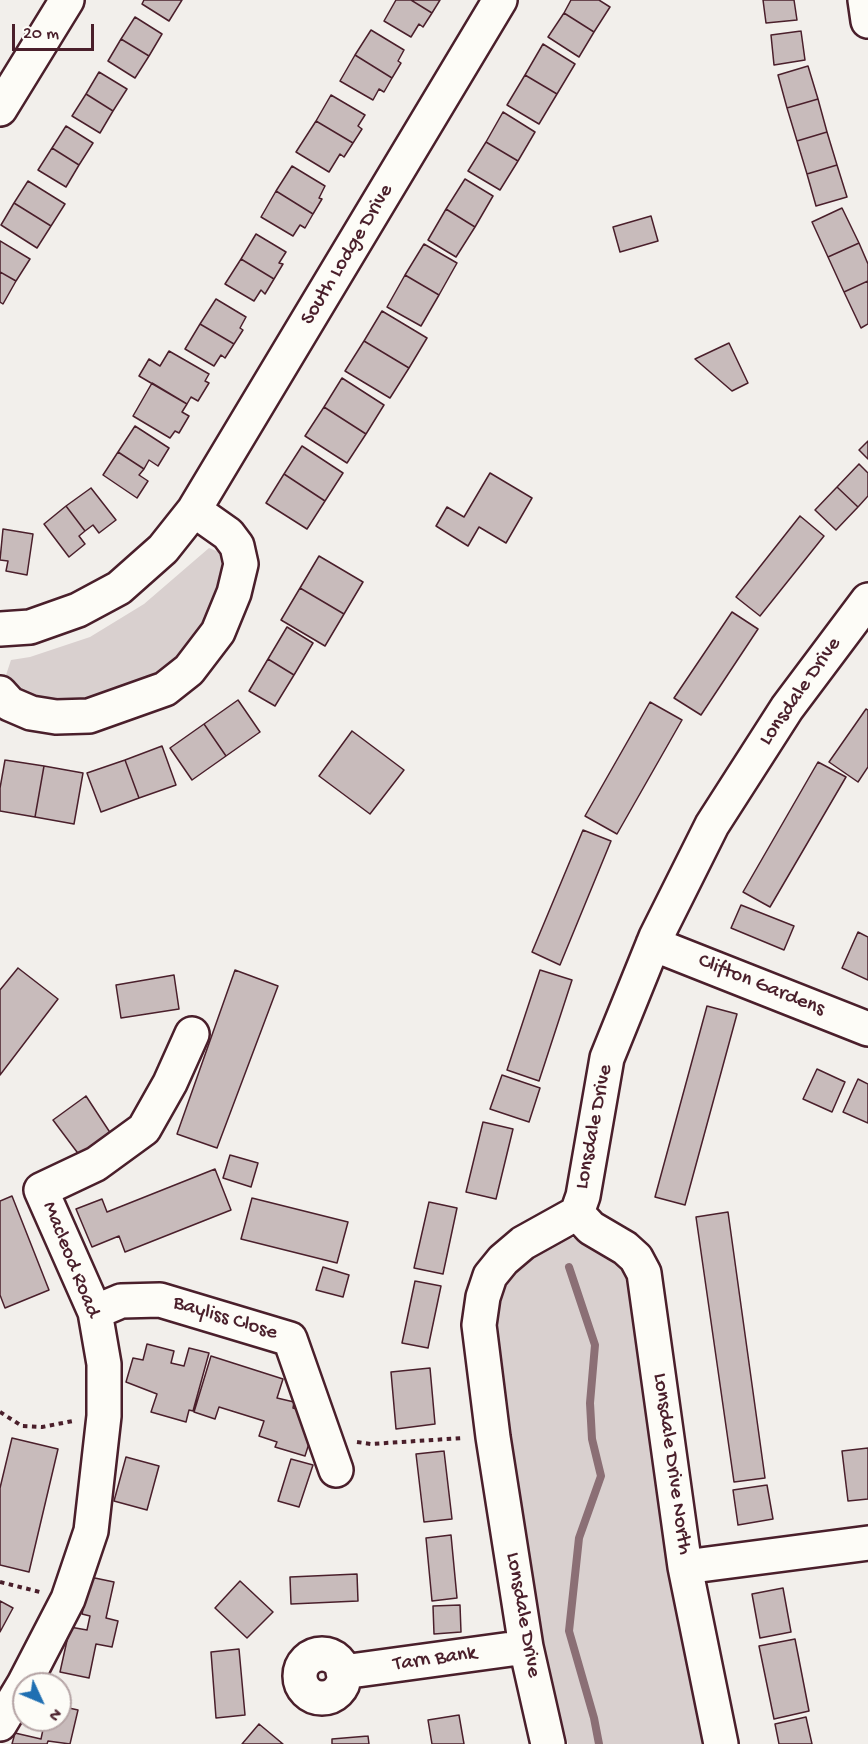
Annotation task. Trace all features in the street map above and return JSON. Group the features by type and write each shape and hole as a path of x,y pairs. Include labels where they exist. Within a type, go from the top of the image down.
{"street":[{"path":"0,109 67,0"},
{"name":"South Lodge Drive","path":"0,629 30,627 78,610 119,588 163,549 195,510 500,0"},
{"path":"865,0 868,21"},
{"path":"0,693 10,704 31,713 56,717 89,716 165,689 189,670 218,632 234,593 241,564 237,546 228,534 195,510"},
{"name":"Lonsdale Drive","path":"548,1744 526,1647 493,1437 479,1325 483,1297 490,1276 503,1260 523,1243 577,1214 583,1196 607,1058 653,944 712,825 787,708 868,600"},
{"name":"Clifton Gardens","path":"653,944 868,1029"},
{"name":"Macleod Road","path":"30,1672 68,1599 90,1531 104,1416 104,1364 95,1312 41,1190 96,1164 144,1129 170,1083 192,1034"},
{"name":"Lonsdale Drive North","path":"577,1214 591,1228 625,1248 636,1258 644,1273 685,1567 720,1744"},
{"name":"Bayliss Close","path":"95,1312 122,1301 160,1300 291,1339 327,1437 336,1470"},
{"path":"685,1567 868,1543"},
{"name":"Tarn Bank","path":"343,1672 526,1647"},
{"name":"Macleod Road","path":"0,1724 12,1704"}],"path":[{"path":"0,1412 22,1425 42,1427 104,1416"},
{"path":"327,1437 371,1444 493,1437"},
{"path":"0,1582 68,1599"}],"shaded area":[{"path":"209,548 219,552 229,569 203,640 131,697 35,707 5,678 11,660 30,657 90,637 144,604"},
{"path":"560,1238 586,1238 618,1254 632,1279 707,1744 568,1744 538,1631 495,1333 500,1289 529,1251"}],"building":[{"path":"144,0 182,0 169,21 142,4"},
{"path":"396,0 411,0 432,13 423,27 419,24 411,37 384,21"},
{"path":"411,0 440,0 432,13"},
{"path":"571,0 599,0 610,7 594,32 564,13"},
{"path":"763,0 794,0 797,20 766,23"},
{"path":"564,13 594,32 579,57 548,37"},
{"path":"135,17 162,34 149,56 121,39"},
{"path":"371,30 404,50 398,61 401,63 392,78 355,55"},
{"path":"801,31 805,60 774,65 771,35"},
{"path":"121,39 149,56 135,78 108,61"},
{"path":"543,44 575,64 557,94 525,75"},
{"path":"355,55 392,78 384,92 379,89 373,100 340,81"},
{"path":"808,66 818,99 787,108 778,75"},
{"path":"99,72 127,89 113,111 86,94"},
{"path":"525,75 557,94 539,124 507,105"},
{"path":"86,94 113,111 100,133 72,116"},
{"path":"331,95 365,115 358,126 362,129 353,143 316,121"},
{"path":"818,99 827,132 797,141 787,108"},
{"path":"503,112 535,132 518,161 486,142"},
{"path":"316,121 353,143 344,157 340,154 329,172 296,152"},
{"path":"66,126 93,143 79,165 52,148"},
{"path":"827,132 837,165 807,174 797,141"},
{"path":"486,142 518,161 500,190 468,171"},
{"path":"52,148 79,165 66,187 38,170"},
{"path":"837,165 847,197 816,206 807,174"},
{"path":"292,166 325,186 319,198 322,199 313,214 276,191"},
{"path":"465,179 493,196 475,227 446,209"},
{"path":"28,181 65,204 51,226 14,203"},
{"path":"276,191 313,214 305,228 300,225 293,236 261,217"},
{"path":"14,203 51,226 37,248 1,225"},
{"path":"842,208 859,243 828,257 812,222"},
{"path":"446,209 475,227 456,257 428,240"},
{"path":"651,216 658,241 620,252 613,227"},
{"path":"256,234 286,252 279,263 283,264 274,279 241,259"},
{"path":"0,241 30,259 16,281 0,272"},
{"path":"859,243 868,264 868,281 844,292 828,257"},
{"path":"424,244 457,263 439,295 405,275"},
{"path":"241,259 274,279 265,294 261,290 254,301 225,284"},
{"path":"0,272 16,281 3,304 0,302"},
{"path":"405,275 439,295 421,326 387,307"},
{"path":"868,281 868,324 861,328 844,292"},
{"path":"216,299 246,317 240,328 243,330 234,344 200,324"},
{"path":"382,311 427,338 409,368 364,341"},
{"path":"200,324 234,344 225,358 221,355 214,366 185,349"},
{"path":"364,341 409,368 390,398 345,371"},
{"path":"729,343 748,383 732,391 695,359"},
{"path":"169,351 209,374 205,381 209,383 198,401 191,397 187,404 139,376 149,359 160,366"},
{"path":"342,378 384,405 366,434 324,407"},
{"path":"152,383 187,404 182,412 189,416 179,433 175,431 170,438 133,416"},
{"path":"324,407 366,434 347,463 305,436"},
{"path":"135,426 169,448 158,466 149,460 144,469 118,452"},
{"path":"868,441 868,459 859,450"},
{"path":"302,446 343,473 325,501 284,474"},
{"path":"118,452 144,469 139,475 148,481 137,498 103,475"},
{"path":"859,464 868,473 868,496 858,507 837,487"},
{"path":"490,473 532,498 506,543 479,527 468,546 436,526 447,507 464,517"},
{"path":"284,474 325,501 307,529 266,503"},
{"path":"837,487 858,507 836,530 815,510"},
{"path":"91,488 116,520 99,533 93,525 85,531 66,506"},
{"path":"66,506 85,531 79,536 85,544 69,557 44,524"},
{"path":"800,516 824,536 760,616 736,597"},
{"path":"3,529 33,534 27,575 6,571 8,561 0,560"},
{"path":"319,556 363,582 344,614 300,588"},
{"path":"300,588 344,614 325,646 281,620"},
{"path":"732,612 758,629 701,715 674,698"},
{"path":"287,627 313,643 294,675 268,659"},
{"path":"268,659 294,675 275,706 249,691"},
{"path":"238,700 260,732 226,756 204,724"},
{"path":"650,702 682,720 617,834 585,816"},
{"path":"866,709 868,710 868,767 858,782 829,762"},
{"path":"204,724 226,756 192,780 170,748"},
{"path":"352,731 404,770 370,814 319,776"},
{"path":"162,746 176,785 139,798 125,760"},
{"path":"5,760 44,766 35,817 0,811 0,788"},
{"path":"125,760 139,798 101,812 87,773"},
{"path":"818,762 846,777 770,907 743,892"},
{"path":"44,766 83,773 74,824 35,817"},
{"path":"583,830 611,841 560,965 532,952"},
{"path":"741,905 794,926 784,950 731,928"},
{"path":"858,932 868,937 868,980 842,968"},
{"path":"18,968 58,999 0,1075 0,990"},
{"path":"235,970 278,986 217,1148 177,1134"},
{"path":"540,970 572,980 539,1081 507,1070"},
{"path":"174,975 179,1009 121,1018 116,985"},
{"path":"707,1006 737,1014 685,1205 655,1197"},
{"path":"817,1069 845,1082 832,1112 803,1099"},
{"path":"502,1075 540,1088 529,1122 490,1109"},
{"path":"858,1079 868,1084 868,1123 843,1112"},
{"path":"86,1096 111,1134 80,1156 53,1120"},
{"path":"483,1122 513,1129 496,1199 466,1192"},
{"path":"230,1155 258,1163 251,1187 223,1178"},
{"path":"215,1169 231,1210 125,1252 119,1236 92,1247 76,1209 102,1199 107,1212"},
{"path":"12,1196 49,1290 5,1308 0,1295 0,1201"},
{"path":"252,1198 348,1222 337,1263 241,1239"},
{"path":"429,1202 457,1208 443,1274 414,1268"},
{"path":"728,1212 765,1478 734,1482 696,1217"},
{"path":"323,1267 349,1275 343,1297 316,1290"},
{"path":"415,1281 441,1286 428,1348 402,1343"},
{"path":"147,1344 174,1351 171,1363 184,1366 189,1348 209,1353 193,1411 189,1410 186,1422 151,1412 157,1394 126,1382 133,1358 143,1360"},
{"path":"211,1356 283,1379 277,1398 294,1402 293,1408 310,1413 304,1431 312,1434 305,1456 275,1447 277,1442 259,1436 264,1421 219,1407 215,1419 194,1412"},
{"path":"430,1368 435,1424 396,1429 391,1372"},
{"path":"12,1438 58,1449 29,1572 0,1565 0,1488"},
{"path":"868,1448 868,1499 848,1501 842,1451"},
{"path":"444,1451 452,1519 424,1522 416,1454"},
{"path":"126,1457 159,1466 147,1510 114,1501"},
{"path":"291,1459 313,1465 299,1507 278,1501"},
{"path":"767,1485 773,1519 738,1525 733,1490"},
{"path":"451,1535 457,1598 432,1601 426,1538"},
{"path":"357,1574 358,1601 291,1604 290,1577"},
{"path":"90,1577 114,1582 106,1618 118,1621 112,1647 96,1644 89,1678 72,1674 72,1672 60,1672 70,1627 87,1630 90,1616 82,1614"},
{"path":"240,1581 273,1612 247,1638 215,1608"},
{"path":"783,1588 791,1632 760,1638 752,1594"},
{"path":"0,1601 13,1608 0,1632"},
{"path":"460,1605 461,1632 434,1634 433,1606"},
{"path":"795,1639 809,1711 774,1719 759,1646"},
{"path":"239,1649 245,1715 216,1718 211,1652"},
{"path":"72,1709 78,1710 70,1744 48,1741 47,1744 12,1744 15,1733 41,1739 42,1732 72,1732"},
{"path":"459,1715 464,1744 432,1744 428,1720"},
{"path":"806,1717 812,1744 779,1744 775,1724"},
{"path":"259,1724 283,1744 242,1744"},
{"path":"368,1736 369,1744 332,1744 332,1739"}],"waterway":[{"path":"569,1267 595,1345 590,1403 592,1439 601,1476 579,1538 569,1631 594,1718 599,1744"}]}
